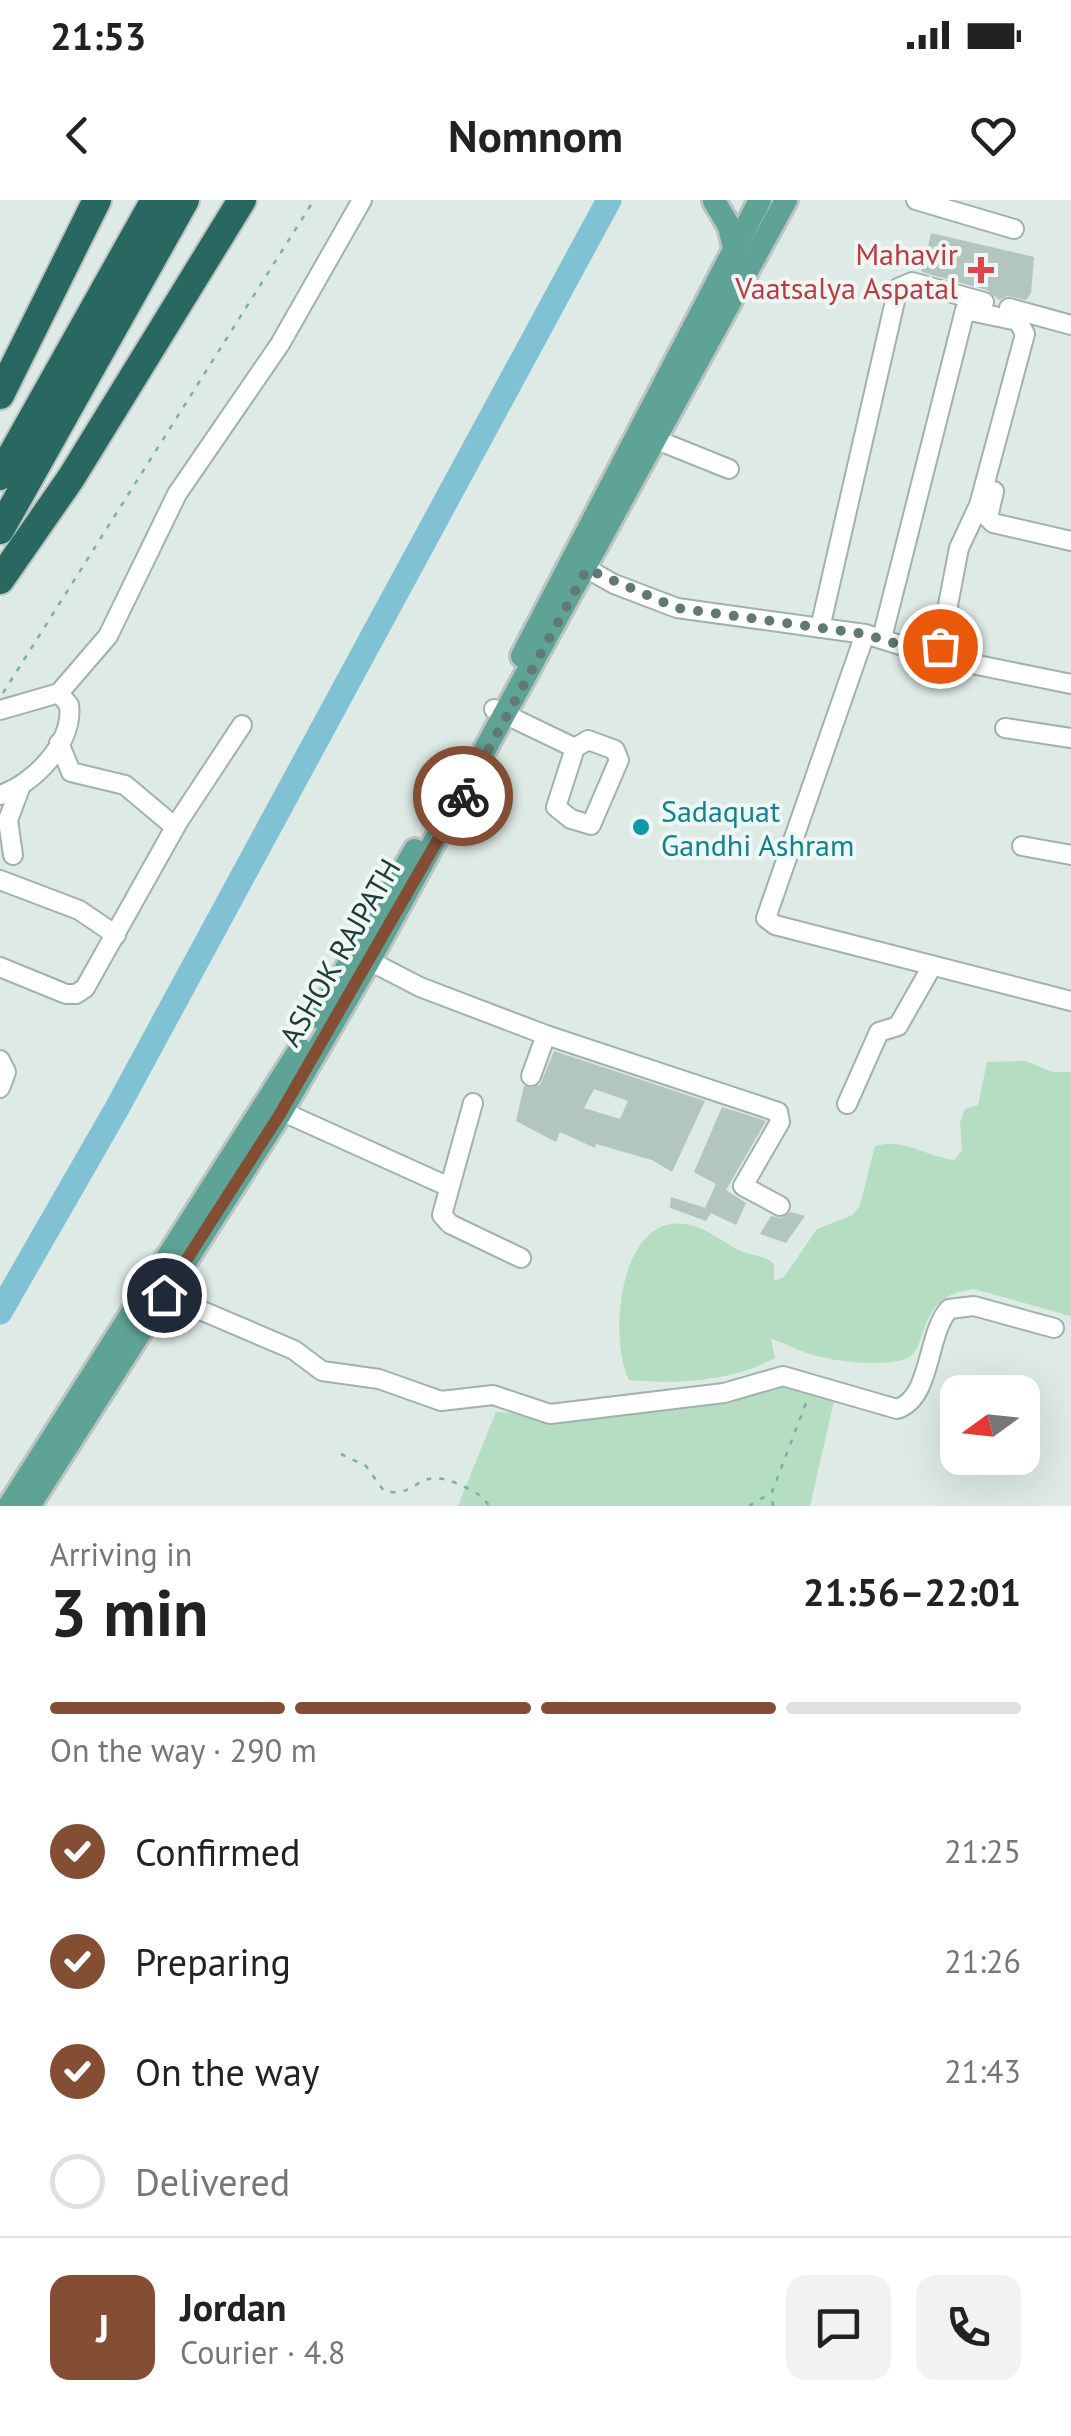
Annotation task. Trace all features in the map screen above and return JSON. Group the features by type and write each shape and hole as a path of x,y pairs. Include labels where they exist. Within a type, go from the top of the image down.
{"highway":[{"path":"0,394 97,200"},
{"path":"0,476 155,200"},
{"path":"0,530 185,200"},
{"path":"0,580 71,478 242,200"}],"main road":[{"path":"714,200 738,206 760,200"},
{"path":"714,200 729,226 734,248"},
{"name":"ASHOK RAJPATH","path":"27,1501 164,1295 500,713 580,565 760,200"},
{"name":"ASHOK RAJPATH","path":"580,565 657,440 786,200"},
{"name":"ASHOK RAJPATH","path":"27,1501 274,1108"}],"street":[{"path":"0,710 59,693 108,636 177,494 280,344 362,200"},
{"path":"916,200 1014,228"},
{"path":"820,628 898,288 912,282 1071,325"},
{"path":"938,657 959,548 979,506 1026,334 1018,321 966,310 874,636 766,918 775,925 918,959 931,968 1071,1001"},
{"path":"1037,316 988,518 1005,527 1071,541"},
{"path":"657,440 729,469"},
{"path":"580,565 677,608 874,636 938,657 1071,684"},
{"path":"13,855 8,820 20,788 59,743 71,718 69,705 59,693"},
{"path":"500,713 575,748"},
{"path":"0,967 76,994 116,935 175,827 242,725"},
{"path":"1005,728 1071,738"},
{"path":"588,740 618,755 609,791 592,825 571,819 556,807 575,748 588,740"},
{"path":"59,743 72,772 124,786 175,827"},
{"path":"0,796 20,788"},
{"path":"1022,846 1070,855 1071,835"},
{"path":"0,880 79,910 116,935"},
{"path":"362,957 420,987 546,1035 778,1112 780,1122 743,1186 780,1206"},
{"path":"846,1104 879,1032 898,1026 931,968"},
{"path":"531,1076 546,1035"},
{"path":"0,1060 6,1072 0,1088"},
{"path":"473,1103 441,1206 444,1220 522,1258"},
{"path":"274,1108 447,1186"},
{"path":"164,1295 294,1350 322,1371 380,1379 441,1401 494,1394 550,1414 724,1393 783,1376 902,1408 916,1392 940,1322 949,1309 974,1306 1054,1328"}],"path":[{"path":"0,698 314,200"},
{"path":"773,1506 772,1492 814,1382"},
{"path":"341,1454 366,1466 384,1491 401,1492 430,1475 441,1475 481,1495 489,1506"},
{"path":"749,1506 772,1492"}],"green space":[{"path":"1025,1061 1053,1072 1071,1072 1071,1316 974,1289 940,1302 931,1313 917,1347 902,1360 842,1361 771,1339 775,1358 740,1372 685,1381 629,1380 623,1361 620,1310 632,1259 645,1239 662,1227 691,1225 770,1261 774,1264 774,1281 784,1277 817,1229 853,1215 860,1205 875,1146 896,1144 954,1160 962,1150 960,1122 965,1109 978,1105 987,1062"},
{"path":"771,1383 836,1392 810,1506 458,1506 496,1412 569,1417"}],"building":[{"path":"931,233 1034,257 1031,293 1026,300 1007,296 999,300 987,290 922,272 917,254 928,247"},
{"path":"554,1051 705,1101 672,1172 652,1160 596,1144 595,1148 560,1132 556,1142 516,1121 524,1086 540,1085","holes":["594,1089 628,1101 620,1119 584,1108"]},
{"path":"722,1107 766,1121 726,1190 746,1203 736,1225 711,1213 706,1221 670,1208 671,1197 705,1208 716,1184 694,1172"},
{"path":"791,1212 805,1216 786,1243 760,1234 771,1216 781,1218"}],"waterway":[{"path":"0,1312 116,1110 609,200"}],"way so far":[{"path":"463,796 587,569 614,584 677,608 865,634 938,657 940,646"}],"place":[{"name":"Mahavir Vaatsalya Aspatal","path":"981,270"},
{"name":"Sadaquat Gandhi Ashram","path":"641,827"}],"route":[{"path":"164,1295 280,1114 463,796"}]}
